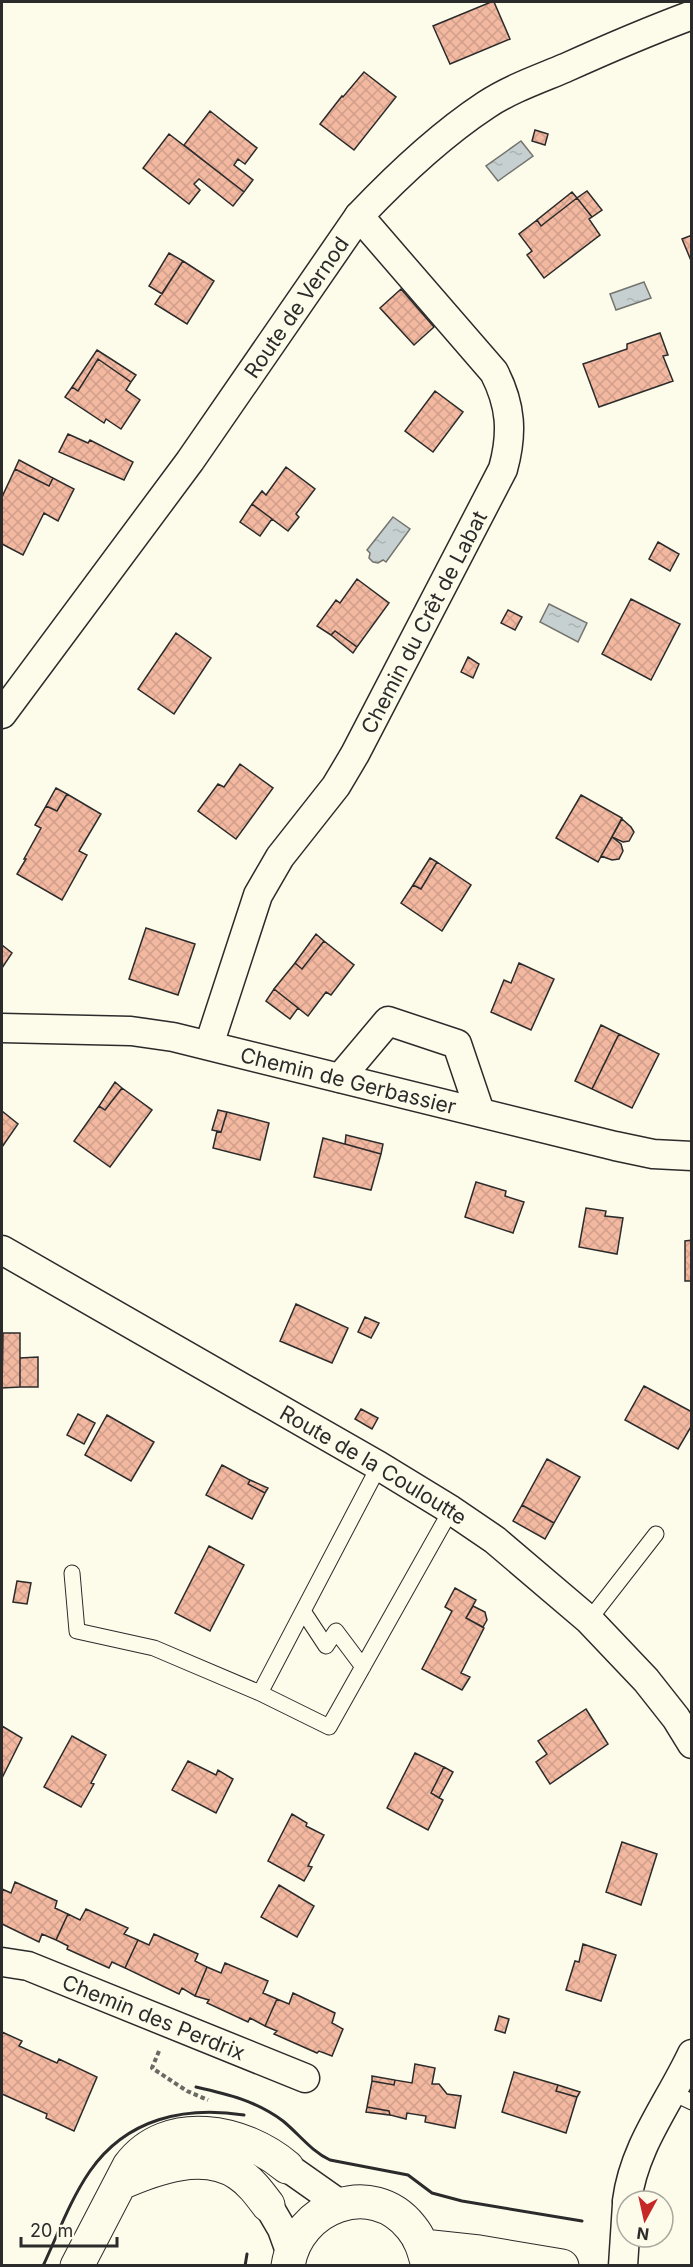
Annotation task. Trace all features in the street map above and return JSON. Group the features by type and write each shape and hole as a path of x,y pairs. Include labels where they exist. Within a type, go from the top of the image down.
{"street":[{"name":"Route de Vernod","path":"2,714 190,461 359,216 417,159 452,129 488,104 525,85 646,32 692,15"},
{"name":"Chemin du Crêt de Labat","path":"209,1045 258,895 280,857 336,786 356,754 503,469 508,453 510,420 507,403 494,372 359,216"},
{"path":"340,1078 388,1021 458,1044 480,1112"},
{"name":"Chemin de Gerbassier","path":"2,1028 131,1031 173,1037 615,1146 653,1154 692,1156"},
{"name":"Route de la Couloutte","path":"2,1250 379,1466 452,1510 495,1540 589,1620 646,1680 676,1718 692,1744"},
{"name":"Chemin des Perdrix","path":"2,1962 28,1966 305,2078"},
{"path":"629,2189 633,2170 681,2097 692,2054"},
{"path":"77,2265 129,2166 137,2155 151,2144 170,2137 193,2133 216,2134 238,2140 262,2150 341,2205"},
{"path":"121,2183 148,2171 195,2162 217,2165 238,2172 257,2189 268,2205 282,2229 290,2260"},
{"path":"290,2260 294,2242 307,2224 325,2210 347,2203 370,2203 392,2211 411,2226 425,2256 479,2252 562,2265"},
{"path":"623,2265 624,2249"}],"lane":[{"path":"260,1693 379,1466"},
{"path":"72,1573 77,1631 154,1648 260,1693 328,1727 452,1510"},
{"path":"589,1620 656,1534"},
{"path":"303,1611 326,1646 336,1631 363,1667"}],"path":[{"path":"170,2025 152,2068 187,2091 212,2101"}],"water":[{"path":"521,141 533,156 498,181 486,166"},
{"path":"644,282 651,298 616,310 610,294"},
{"path":"393,517 410,529 386,562 383,560 378,563 373,562 367,550"},
{"path":"549,604 587,623 578,642 540,622"}],"building":[{"path":"494,2 510,39 450,64 433,26"},
{"path":"364,72 396,97 354,150 320,124"},
{"path":"210,111 257,148 245,164 238,159 234,165 253,180 244,192 184,145"},
{"path":"535,130 548,134 545,145 532,141"},
{"path":"169,134 244,192 233,206 199,179 194,184 200,190 189,204 143,168"},
{"path":"587,191 602,210 592,217 577,198"},
{"path":"572,192 577,198 541,226 537,220"},
{"path":"577,198 592,217 589,219 600,235 544,278 527,255 532,251 519,234 537,220 541,226"},
{"path":"692,235 692,263 682,239"},
{"path":"169,253 183,261 162,294 149,286"},
{"path":"183,261 214,281 187,324 155,304"},
{"path":"401,289 434,327 414,345 380,308"},
{"path":"660,333 668,355 663,356 673,381 599,407 583,364 627,349 627,344"},
{"path":"97,350 136,375 131,382 98,359 78,391 72,387"},
{"path":"98,359 131,382 126,390 140,400 121,429 106,419 104,423 65,397 72,387 78,391"},
{"path":"435,391 463,412 433,452 405,431"},
{"path":"68,434 88,443 90,440 133,462 124,480 59,452"},
{"path":"19,460 53,478 49,486 15,469"},
{"path":"286,467 315,489 296,514 299,517 288,531 252,504 262,491 266,495"},
{"path":"15,469 49,486 53,478 74,489 58,521 44,513 23,555 2,544 2,497"},
{"path":"252,504 272,519 260,536 240,522"},
{"path":"658,542 679,554 670,571 649,559"},
{"path":"357,579 389,603 357,647 335,631 331,635 317,626 336,600 340,603"},
{"path":"631,599 680,624 651,680 602,654"},
{"path":"508,610 522,617 515,630 501,623"},
{"path":"335,631 357,647 353,653 331,635"},
{"path":"176,633 211,658 174,714 138,689"},
{"path":"468,657 479,664 473,678 461,672"},
{"path":"240,764 273,788 236,839 198,811 218,784 224,787"},
{"path":"56,788 67,794 57,811 46,806"},
{"path":"67,794 101,814 79,851 87,855 62,900 17,874 41,828 35,825 46,806 57,811"},
{"path":"581,795 622,818 598,862 556,838"},
{"path":"622,819 634,832 629,841 623,842 612,837"},
{"path":"612,837 621,844 623,851 619,859 612,860 601,856"},
{"path":"430,858 437,862 421,889 413,885"},
{"path":"437,862 471,885 442,931 401,903 413,885 421,889"},
{"path":"146,928 195,944 178,995 129,979"},
{"path":"316,934 324,941 302,969 295,963"},
{"path":"324,941 354,965 331,995 326,992 308,1016 274,989 295,963 302,969"},
{"path":"2,945 12,953 2,968"},
{"path":"519,963 554,979 531,1030 491,1012 504,980 511,983"},
{"path":"274,989 298,1008 290,1019 266,1001"},
{"path":"601,1025 619,1034 592,1089 575,1081"},
{"path":"619,1034 659,1054 632,1108 592,1089"},
{"path":"115,1082 122,1088 105,1110 99,1106"},
{"path":"122,1088 152,1110 110,1167 74,1141 99,1106 105,1110"},
{"path":"218,1110 227,1112 221,1132 212,1130"},
{"path":"2,1111 18,1124 2,1147"},
{"path":"227,1112 269,1123 260,1160 213,1148 217,1131 221,1132"},
{"path":"346,1135 383,1144 381,1154 345,1144"},
{"path":"323,1138 381,1154 371,1190 314,1177"},
{"path":"476,1182 506,1191 505,1196 524,1202 513,1233 465,1217"},
{"path":"586,1208 606,1211 605,1216 623,1218 617,1254 579,1247"},
{"path":"692,1240 692,1281 685,1281 685,1241"},
{"path":"296,1304 348,1328 332,1363 280,1341"},
{"path":"365,1317 379,1323 371,1338 358,1332"},
{"path":"3,1333 20,1333 20,1387 2,1388"},
{"path":"38,1357 38,1387 20,1387 20,1358"},
{"path":"644,1386 692,1412 692,1425 678,1449 625,1420"},
{"path":"361,1409 378,1418 372,1429 355,1419"},
{"path":"78,1414 95,1423 84,1444 67,1435"},
{"path":"107,1415 154,1442 131,1481 85,1455"},
{"path":"547,1459 580,1477 554,1523 522,1505"},
{"path":"222,1465 250,1480 248,1484 265,1493 252,1519 206,1495"},
{"path":"250,1480 268,1488 265,1493 248,1484"},
{"path":"522,1505 554,1523 545,1539 513,1521"},
{"path":"209,1546 244,1565 210,1631 175,1613"},
{"path":"17,1581 31,1583 27,1604 13,1602"},
{"path":"455,1588 476,1600 466,1618 484,1628 461,1673 470,1677 462,1690 422,1669 452,1611 445,1607"},
{"path":"473,1606 485,1612 487,1620 483,1627 466,1618"},
{"path":"586,1709 608,1744 550,1784 536,1762 547,1754 538,1741"},
{"path":"2,1726 22,1738 2,1778"},
{"path":"72,1736 106,1755 81,1807 44,1787"},
{"path":"415,1753 444,1767 431,1793 443,1800 428,1830 387,1808"},
{"path":"188,1761 216,1775 218,1770 233,1779 216,1813 172,1790"},
{"path":"444,1767 453,1772 439,1798 431,1793"},
{"path":"292,1814 307,1823 306,1826 324,1835 308,1866 312,1867 304,1881 268,1861"},
{"path":"622,1842 657,1854 641,1905 606,1892"},
{"path":"15,1882 57,1901 55,1908 68,1914 56,1940 42,1934 39,1942 2,1924 2,1889 11,1893"},
{"path":"279,1885 314,1906 297,1937 261,1917"},
{"path":"86,1909 128,1928 124,1934 138,1940 125,1968 112,1962 109,1968 67,1949 68,1946 56,1940 68,1914 80,1920"},
{"path":"154,1934 198,1954 195,1961 207,1967 195,1996 182,1988 179,1994 125,1968 138,1940 149,1945"},
{"path":"583,1944 616,1955 601,2001 566,1990 575,1961 579,1962"},
{"path":"225,1963 268,1981 263,1993 277,1999 265,2026 250,2018 248,2022 207,2003 209,2000 195,1996 207,1967 221,1973"},
{"path":"293,1993 335,2013 332,2023 343,2029 332,2056 319,2051 317,2053 274,2034 277,2031 265,2026 277,1999 289,2004"},
{"path":"499,2016 509,2019 505,2033 495,2030"},
{"path":"2,2032 22,2041 19,2046 57,2063 59,2059 97,2077 74,2131 46,2118 47,2114 2,2094"},
{"path":"415,2064 435,2068 432,2084 439,2084 447,2094 461,2096 455,2128 425,2122 426,2116 407,2113 406,2119 390,2115 389,2111 367,2107 372,2081 394,2085 395,2080 412,2083"},
{"path":"514,2072 558,2085 556,2091 577,2097 566,2133 502,2112"},
{"path":"372,2076 395,2080 394,2085 372,2081"},
{"path":"558,2085 580,2092 577,2097 556,2091"},
{"path":"367,2107 389,2111 390,2115 366,2112"}],"wall":[{"path":"196,2087 263,2108 283,2121 311,2147 330,2160 408,2175 432,2193 462,2201 582,2221"},
{"path":"43,2266 70,2205 83,2182 105,2153 121,2139 139,2128 179,2115 200,2112 244,2115"},
{"path":"245,2266 247,2254"}]}
